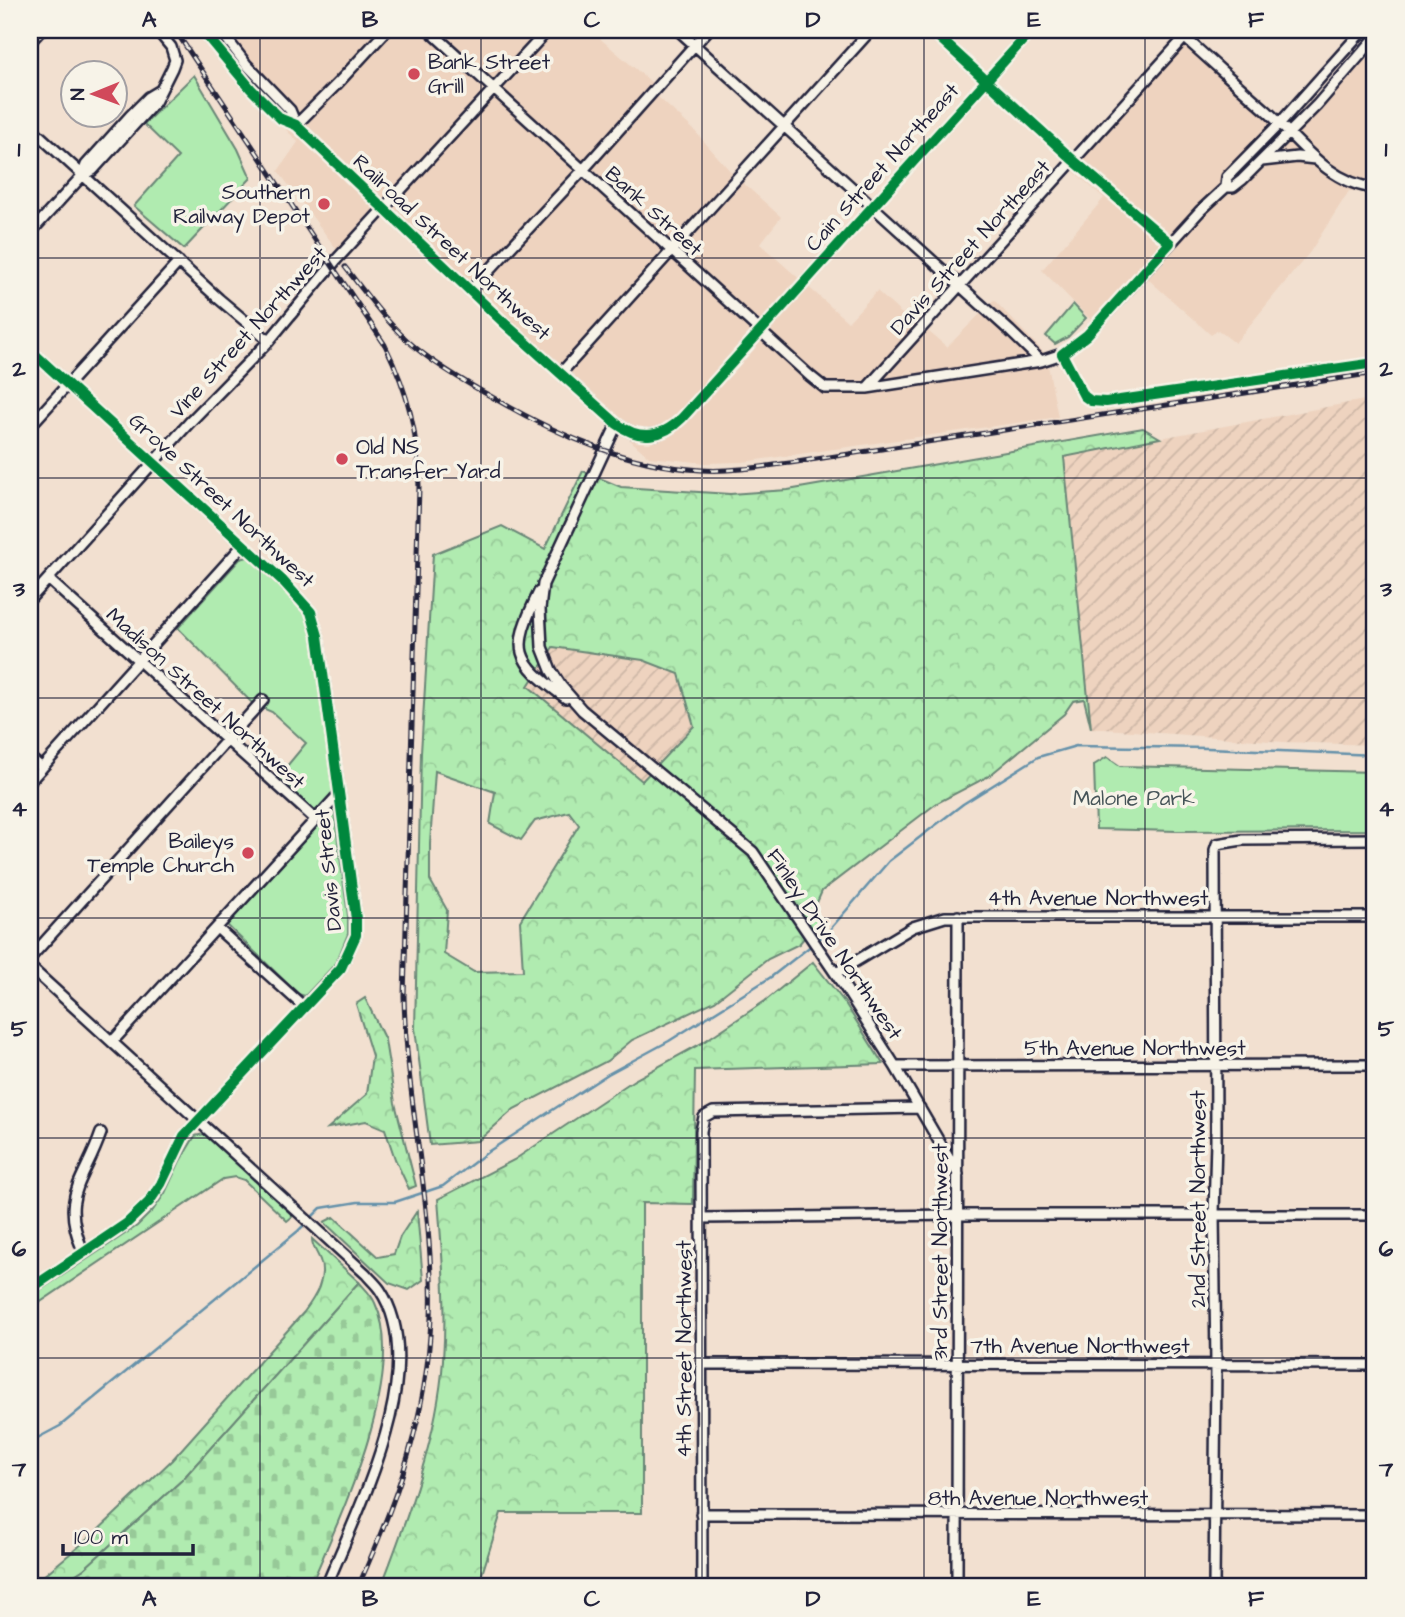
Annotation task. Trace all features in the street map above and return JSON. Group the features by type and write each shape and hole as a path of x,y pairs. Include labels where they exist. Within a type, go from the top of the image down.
{"street":[{"path":"30,42 41,30"},
{"path":"30,233 155,102 175,60 171,47 156,30"},
{"name":"Railroad Street Northwest","path":"202,30 258,97 281,119 296,125 383,211 627,432 644,436 656,435 674,426 694,404"},
{"path":"220,30 246,64 290,110 296,125 387,30"},
{"name":"Bank Street","path":"429,30 825,388 867,387 1041,361 1062,354 1087,335 1170,243 1226,187"},
{"name":"Vine Street Northwest","path":"30,598 152,463 269,341 333,264 548,30"},
{"path":"678,30 1041,361"},
{"path":"470,290 583,170 708,30"},
{"path":"561,373 871,30"},
{"path":"931,30 1073,160 1170,243"},
{"name":"Cain Street Northeast","path":"694,404 1032,30"},
{"path":"1176,30 1280,123 1315,159 1348,180 1375,188"},
{"path":"1363,30 1280,123 1227,177 1226,187 1233,187 1262,161 1373,43"},
{"name":"Davis Street Northeast","path":"867,387 1185,37"},
{"path":"30,127 269,341"},
{"path":"1262,161 1315,159"},
{"path":"30,426 179,262"},
{"name":"Grove Street Northwest","path":"30,350 305,603 315,621 339,794"},
{"name":"Finley Drive Northwest","path":"617,424 524,625 520,646 526,665 753,852 836,973 895,1066 958,1174"},
{"path":"30,781 243,545"},
{"name":"Madison Street Northwest","path":"48,579 315,819"},
{"name":"Finley Drive Northwest","path":"543,584 540,609 542,647 561,686 582,710"},
{"path":"30,958 263,700"},
{"path":"30,758 42,768"},
{"path":"112,1042 339,794"},
{"name":"Davis Street","path":"30,1289 126,1224 149,1202 161,1185 178,1146 198,1121 341,968 356,935 355,905 339,794"},
{"name":"2nd Street Northwest","path":"1214,1587 1217,844 1255,840 1375,839"},
{"name":"4th Avenue Northwest","path":"836,973 926,922 958,916 1375,917"},
{"name":"3rd Street Northwest","path":"957,1587 958,916"},
{"path":"216,928 303,1006"},
{"path":"30,967 320,1231 380,1289 389,1307 398,1345 396,1389 373,1471 327,1587"},
{"name":"5th Avenue Northwest","path":"895,1066 1375,1065"},
{"name":"4th Street Northwest","path":"702,1587 702,1124 708,1113 920,1108"},
{"path":"83,1251 73,1223 75,1195 102,1133"},
{"path":"701,1218 1375,1215"},
{"name":"7th Avenue Northwest","path":"701,1364 1375,1365"},
{"name":"8th Avenue Northwest","path":"701,1514 1375,1515"}],"shaded area":[{"path":"198,30 590,30 651,82 658,97 693,129 732,173 781,217 760,244 848,322 877,291 916,327 929,332 947,347 994,300 1046,355 1058,417 743,462 705,463 649,457 383,218 344,259 278,171 298,142 218,59"},
{"path":"1177,40 1291,139 1375,47 1375,191 1349,191 1310,252 1235,343 1218,330 1211,335 1140,272 1094,323 1042,270 1104,198 1065,164"},
{"path":"1375,398 1375,745 1284,742 1091,728 1064,456"},
{"path":"553,647 643,660 679,674 694,726 642,782 528,686"}],"green space":[{"path":"194,75 238,149 251,178 184,249 134,206 178,157 144,124"},
{"path":"1073,304 1086,318 1068,337 1055,344 1046,336"},
{"path":"1143,428 1160,438 1064,457 1091,728 1084,699 1073,701 1064,714 989,776 937,803 822,891 815,907 818,922 799,944 768,959 715,1001 632,1040 607,1061 514,1109 478,1141 430,1145 415,1029 421,753 433,554 502,526 545,549 583,471 621,487 730,494 788,490","holes":["553,647 643,660 679,674 694,726 642,781 528,686","435,771 495,792 490,824 521,840 535,821 569,812 579,825 520,921 523,971 474,972 444,954 447,910 430,880"]},
{"path":"248,557 300,605 312,624 333,793 315,813 277,778 306,743 272,712 253,704 178,628 240,559"},
{"name":"Malone Park","path":"1107,757 1120,766 1375,772 1375,830 1096,829 1094,765"},
{"path":"330,812 334,812 348,934 336,963 305,996 298,994 227,925"},
{"path":"813,962 845,1003 883,1064 695,1070 693,1204 642,1203 642,1513 501,1513 478,1587 381,1587 420,1475 440,1388 444,1280 438,1199 514,1160 634,1080 702,1043 765,1001"},
{"path":"365,998 385,1040 395,1103 416,1186 409,1189 385,1129 366,1121 328,1128 367,1094 372,1056 356,1004"},
{"path":"204,1134 293,1216 287,1221 244,1180 235,1177 223,1179 30,1309 30,1297 137,1226 153,1210 195,1136"},
{"path":"417,1211 423,1280 409,1290 389,1283 324,1222 334,1217 378,1257 394,1254 400,1237"},
{"path":"312,1239 359,1282 182,1480 84,1569 56,1587 30,1587 95,1533 172,1460 304,1312 316,1294 322,1274"},
{"path":"359,1282 375,1303 383,1333 383,1368 377,1406 352,1486 310,1587 56,1587 84,1569 182,1480"}],"waterway":[{"path":"30,1442 60,1426 298,1231 321,1208 358,1202 395,1202 443,1186 489,1151 608,1074 669,1041 771,977 826,934 889,861 963,804 1038,757 1076,746 1375,755"}],"railway":[{"path":"175,30 385,345 406,397 417,449 419,487 404,996 410,1077 429,1238 431,1318 424,1390 417,1423 398,1489 358,1587"},
{"path":"345,267 396,330 452,374 541,424 592,446 645,462 701,470 797,462 1375,373"}],"cycle path":[{"path":"202,30 251,89 281,119 296,125 503,322 617,424 642,435 667,430 682,418 1032,30"},
{"path":"931,30 1073,160 1170,243 1087,335 1062,354 1084,396 1091,401 1106,402 1375,363"},
{"path":"30,350 283,581 311,612 318,636 356,919 356,935 341,968 184,1136 161,1184 149,1202 126,1224 30,1289"}],"place":[{"name":"Bank Street Grill","path":"414,74"},
{"name":"Southern Railway Depot","path":"324,204"},
{"name":"Old NS Transfer Yard","path":"342,459"},
{"name":"Baileys Temple Church","path":"248,853"}]}
